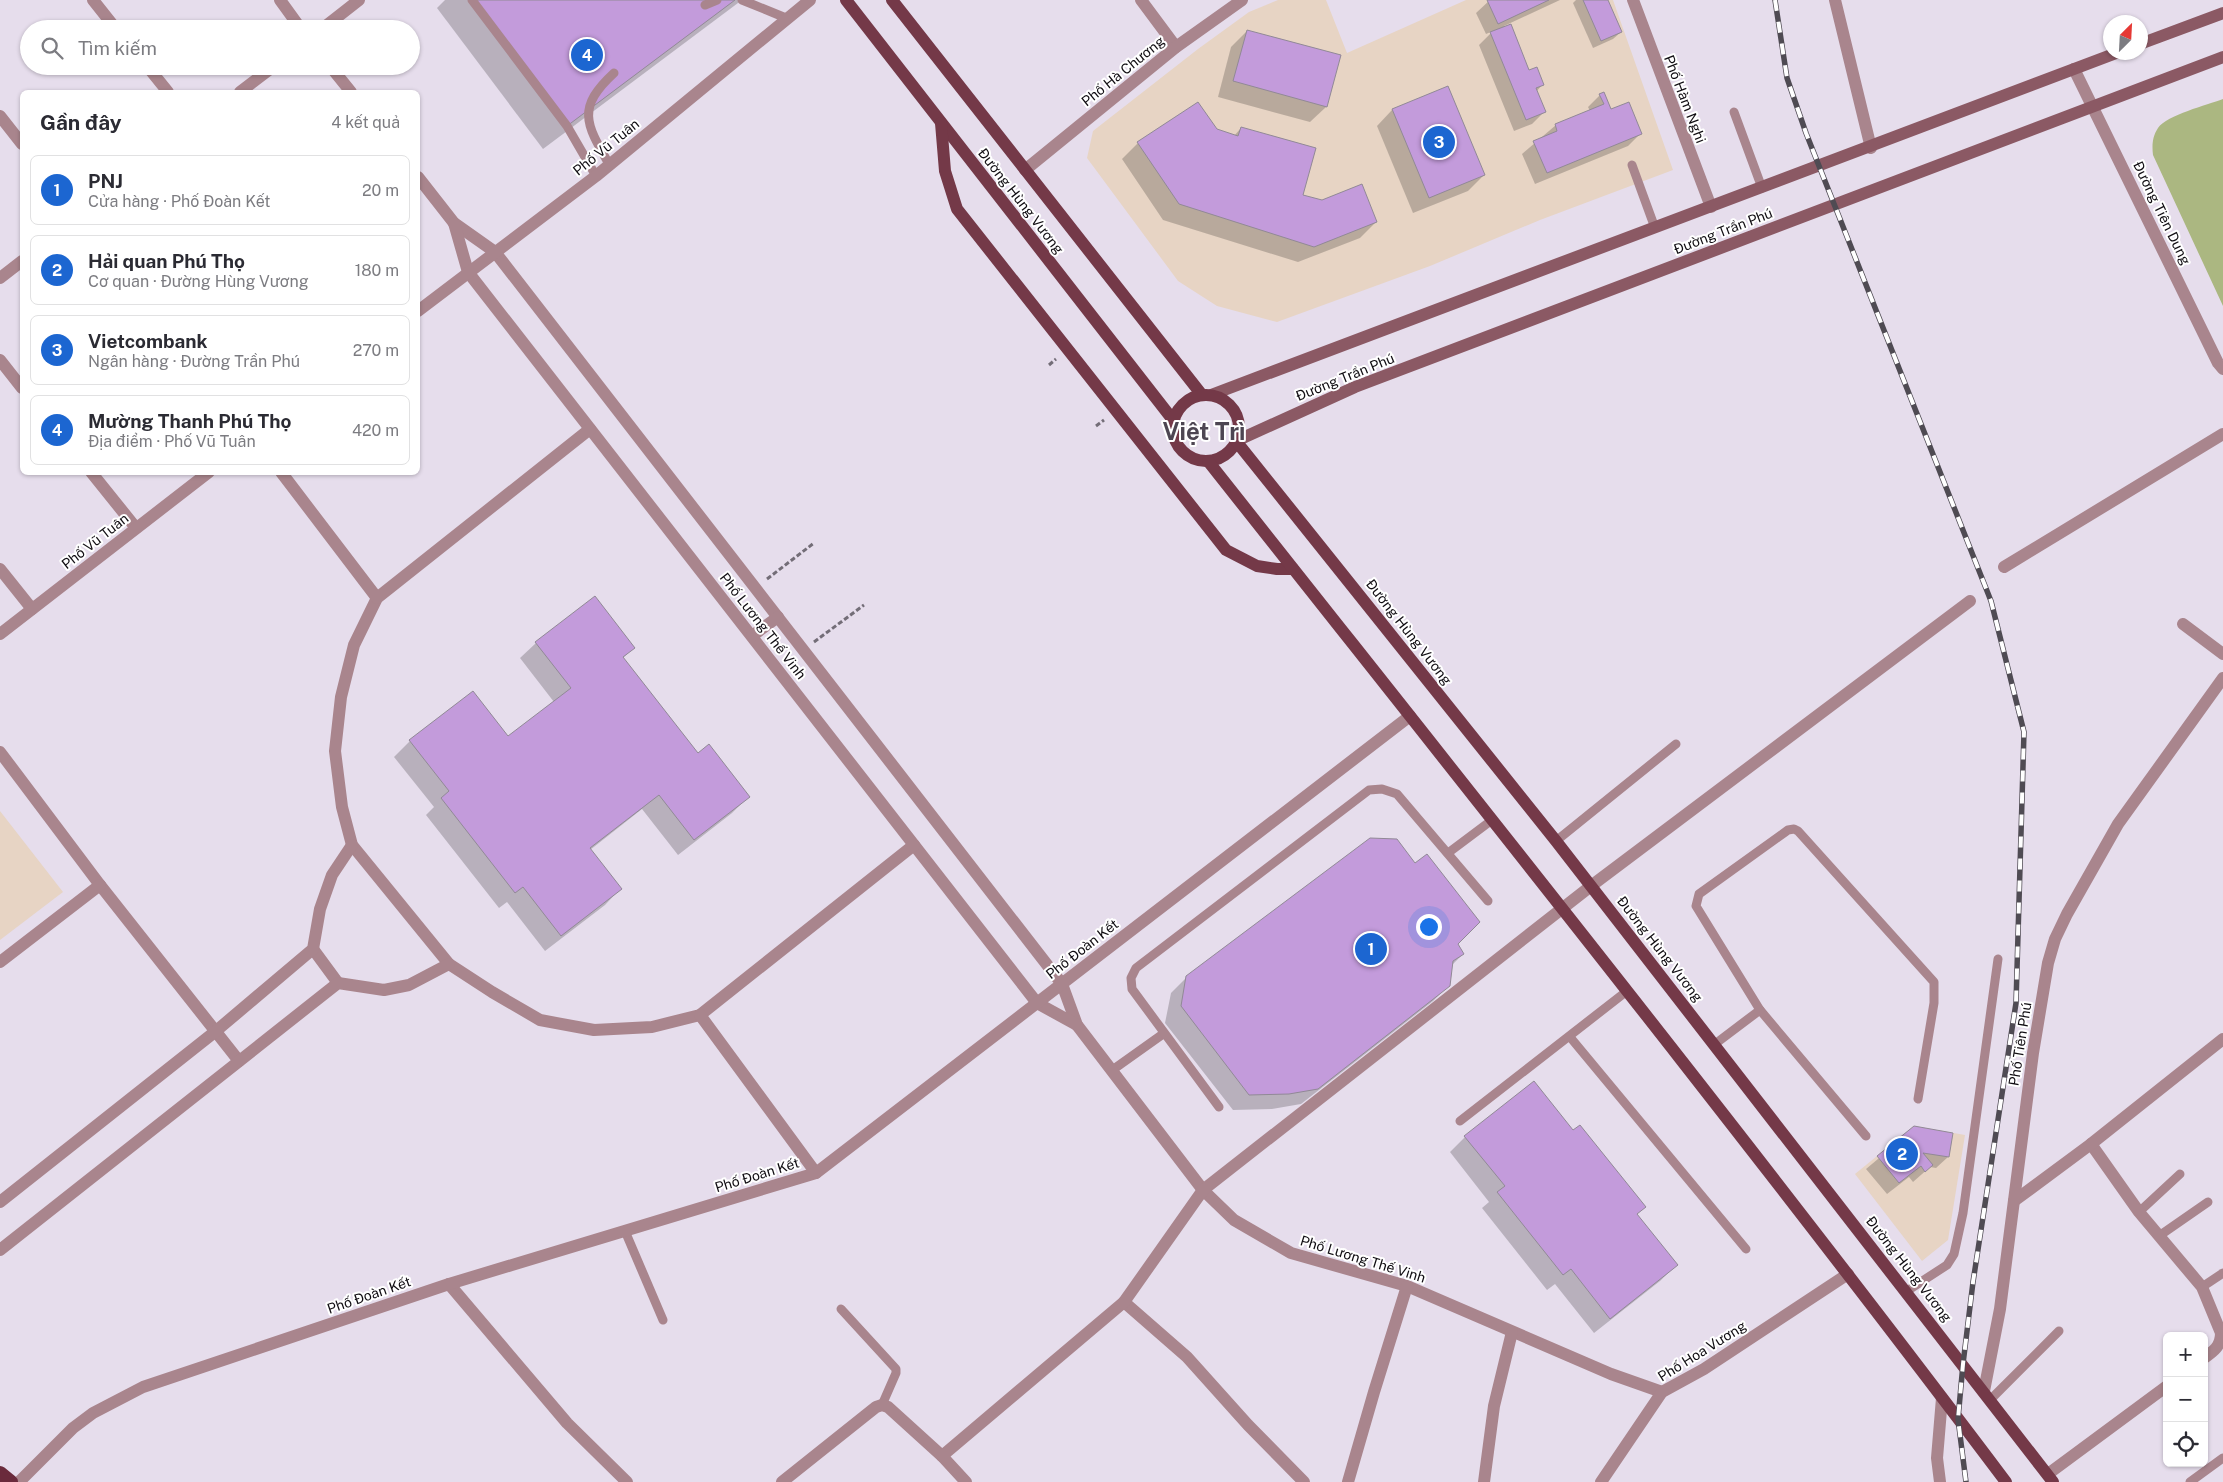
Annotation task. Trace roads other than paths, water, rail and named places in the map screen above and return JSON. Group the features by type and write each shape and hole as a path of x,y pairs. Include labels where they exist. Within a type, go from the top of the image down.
{"highway":[{"path":"0,1473 11,1482"}],"main road":[{"name":"Đường Hùng Vương","path":"846,0 1173,420"},
{"name":"Đường Hùng Vương","path":"892,0 1025,170 1206,395"},
{"path":"2148,41 2223,13"},
{"name":"Đường Trần Phú","path":"1236,441 1356,387 2223,56"},
{"name":"Đường Trần Phú","path":"1206,395 1871,148 2103,58"},
{"path":"941,123 945,170 957,209 1115,411 1226,550 1257,566 1293,568"},
{"path":"1206,395 1223,400 1234,412 1239,424 1236,441 1225,455 1208,461 1192,458 1180,449 1173,435 1173,420 1178,409 1194,397 1206,395"},
{"name":"Đường Hùng Vương","path":"1236,441 1556,840 2050,1478"},
{"path":"1208,461 1627,991 1848,1274 2006,1482"}],"street":[{"path":"93,0 109,20"},
{"path":"280,0 294,20"},
{"path":"333,20 359,0"},
{"name":"Phố Vũ Tuân","path":"420,309 596,176 810,0"},
{"path":"1141,0 1176,47"},
{"name":"Phố Hà Chương","path":"1025,170 1176,47 1242,0"},
{"name":"Phố Hàm Nghi","path":"1633,0 1711,207"},
{"path":"1835,0 1871,148"},
{"name":"Đường Tiên Dung","path":"2074,69 2218,364 2223,369"},
{"path":"154,75 166,90"},
{"path":"243,90 262,75"},
{"path":"337,75 349,90"},
{"path":"0,116 20,141"},
{"name":"Phố Lương Thế Vinh","path":"420,180 454,223 495,252 804,650 1062,984 1077,1026 1203,1190 1234,1220 1291,1253 1407,1286 1611,1374 1662,1392"},
{"name":"Phố Lương Thế Vinh","path":"454,223 468,272 1037,1003 1077,1026"},
{"path":"0,278 20,263"},
{"path":"0,360 20,385"},
{"path":"590,429 377,598 354,645 341,697 335,752 342,807 352,845 449,964 540,1020 594,1030 652,1027 700,1015 914,845"},
{"path":"2004,568 2223,434"},
{"path":"93,475 136,528"},
{"name":"Phố Vũ Tuân","path":"0,634 205,475"},
{"path":"283,475 377,598"},
{"path":"0,569 32,609"},
{"path":"942,1456 1124,1302 1203,1190 1591,886 1970,601"},
{"path":"752,636 778,617"},
{"path":"2183,624 2223,654"},
{"name":"Phố Tiên Phú","path":"1987,1395 2033,1053 2048,962 2055,940 2067,914 2118,824 2223,678"},
{"name":"Phố Đoàn Kết","path":"19,1482 73,1428 100,1408 143,1387 449,1284 816,1173 1410,716"},
{"path":"0,752 100,885 239,1061"},
{"path":"0,1202 216,1031 313,949 320,909 332,875 352,845"},
{"path":"0,962 100,885"},
{"path":"313,949 338,983 384,990 409,985 449,964"},
{"path":"0,1250 338,983"},
{"path":"700,1015 816,1173"},
{"path":"2014,1201 2091,1144 2223,1039"},
{"path":"2091,1144 2139,1212 2202,1287 2221,1333 2222,1341 2208,1355"},
{"name":"Phố Hoa Vương","path":"1601,1482 1662,1392 1704,1369 1848,1274"},
{"path":"449,1284 567,1422 627,1482"},
{"path":"1348,1482 1407,1286"},
{"path":"1124,1302 1187,1357 1248,1425 1304,1482"},
{"path":"1484,1482 1494,1406 1512,1332"},
{"path":"2050,1478 2163,1389"},
{"path":"1940,1482 1937,1458 1942,1398"},
{"path":"782,1482 876,1407 882,1405 888,1407 942,1456 966,1482"}],"lane":[{"path":"472,0 567,126 596,176"},
{"path":"705,5 717,0"},
{"path":"742,0 786,18"},
{"path":"609,164 588,125 588,110 598,90 614,73"},
{"path":"1734,112 1762,188"},
{"path":"1632,165 1655,228"},
{"path":"1556,840 1676,744"},
{"path":"1220,1107 1163,1034 1132,990 1130,978 1136,968 1369,790 1382,789 1397,794 1488,901"},
{"path":"1448,853 1492,820"},
{"path":"1866,1136 1760,1010 1696,906 1696,899 1699,894 1788,830 1794,829 1798,831 1934,982 1934,1003 1918,1099"},
{"path":"1907,1291 1947,1265 1954,1254 1963,1213 1998,959"},
{"path":"1460,1121 1627,991"},
{"path":"1715,1044 1760,1010"},
{"path":"1112,1071 1163,1034"},
{"path":"1570,1037 1746,1250"},
{"path":"2139,1212 2180,1174"},
{"path":"2159,1236 2208,1202"},
{"path":"624,1231 663,1320"},
{"path":"2202,1287 2223,1273"},
{"path":"841,1308 896,1369 896,1374 882,1405"},
{"path":"1987,1395 2059,1331"},
{"path":"2190,1482 2223,1458"}],"railway":[{"path":"1775,0 1787,78 1806,133 1991,601 2024,732 2016,1003 1973,1282 1963,1364 1958,1419 1966,1482"}],"place":[{"name":"Mường Thanh Phú Thọ","path":"587,55"},
{"name":"Vietcombank","path":"1439,142"},
{"name":"PNJ","path":"1371,949"},
{"name":"Hải quan Phú Thọ","path":"1902,1154"}],"district":[{"name":"Việt Trì","path":"1204,431"}]}
